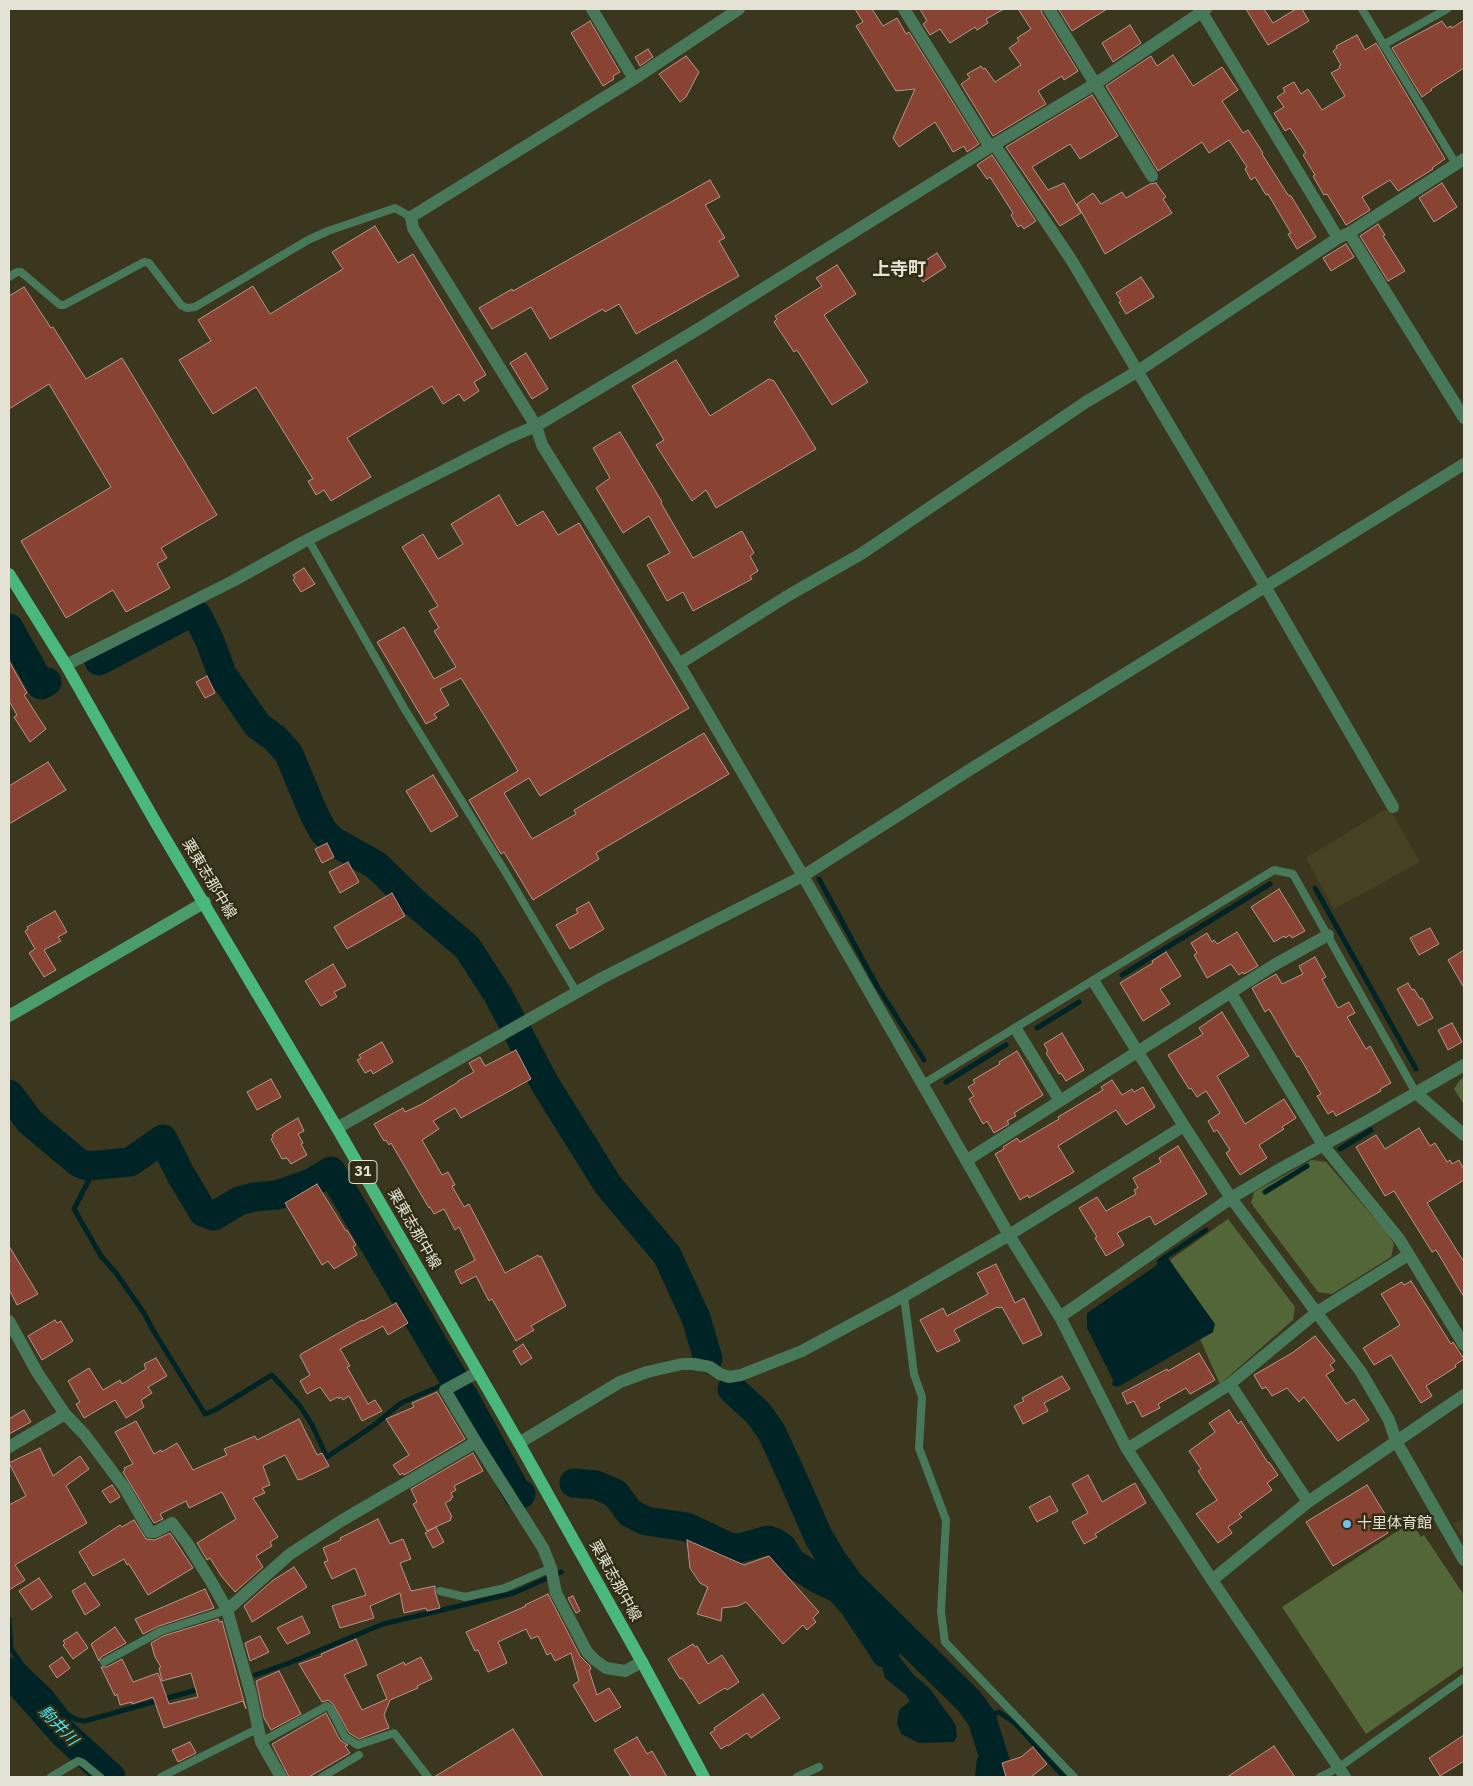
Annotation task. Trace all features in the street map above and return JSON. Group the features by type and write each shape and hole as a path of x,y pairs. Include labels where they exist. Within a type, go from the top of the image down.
{"main road":[{"name":"栗東志那中線","path":"9,574 66,665 156,823 205,902 338,1128 518,1442 642,1662 704,1777"}],"street":[{"path":"592,9 634,79"},
{"path":"739,9 634,79 412,217 413,228 536,426 542,445 678,664 803,876 1009,1235 1060,1317 1127,1449 1341,1772"},
{"path":"904,9 992,146 1072,260 1393,806"},
{"path":"1049,9 1152,176"},
{"path":"66,665 233,581 308,539 510,437 536,426 700,328 1095,84 1203,10 1343,236 1464,418"},
{"path":"678,664 789,595 861,554 1086,402 1138,372 1460,161"},
{"path":"338,1128 602,978 803,876 982,762 1464,464"},
{"path":"9,1016 205,902"},
{"path":"967,1160 1274,965 1328,935"},
{"path":"1094,982 1231,1198 1361,1372 1389,1420 1396,1441 1464,1560"},
{"path":"1232,993 1323,1145 1400,1240 1464,1345"},
{"path":"1016,1029 1060,1101"},
{"path":"1060,1317 1231,1198 1464,1065"},
{"path":"1416,1093 1464,1135"},
{"path":"518,1442 620,1382 647,1372 682,1364 694,1364 710,1367 720,1374 729,1377 741,1375 802,1350 904,1296 1009,1235 1184,1126"},
{"path":"1127,1449 1230,1384 1317,1312 1408,1255"},
{"path":"9,1321 37,1372 65,1414 85,1435 124,1487 150,1532 155,1532 172,1524 188,1543 227,1610 251,1694 261,1742 281,1777"},
{"path":"478,1372 445,1390 543,1548 551,1568 556,1593 576,1634 594,1660 606,1668 625,1671 642,1662"},
{"path":"1230,1384 1308,1502"},
{"path":"1212,1580 1308,1502 1464,1395"},
{"path":"9,1447 65,1414"},
{"path":"227,1610 290,1554 341,1521 476,1442"}],"lane":[{"path":"1362,9 1383,45 1460,161"},
{"path":"1383,45 1447,9"},
{"path":"9,276 21,272 60,305 64,305 144,262 149,263 181,305 187,308 195,307 308,240 328,231 395,208 412,217"},
{"path":"308,539 404,708 506,873 577,993"},
{"path":"923,1084 1094,982 1274,870 1293,874 1416,1093"},
{"path":"904,1296 914,1374 922,1397 918,1448 946,1520 941,1612 945,1642 1074,1777"},
{"path":"440,1591 465,1597 471,1596 504,1588 551,1568"},
{"path":"104,1662 161,1631 227,1610"},
{"path":"1320,1777 1341,1772 1464,1678"},
{"path":"261,1742 327,1706 330,1708 345,1737 358,1745 394,1733 428,1777"},
{"path":"162,1777 257,1729"},
{"path":"322,1777 359,1755"},
{"path":"51,1777 78,1761 100,1777"},
{"path":"797,1777 819,1767"}],"shaded area":[{"path":"1384,810 1391,811 1420,862 1334,909 1306,858"},
{"path":"1464,1518 1464,1540 1454,1524"}],"green space":[{"path":"1464,1077 1464,1105 1454,1089"},
{"path":"1312,1160 1326,1162 1388,1234 1394,1244 1391,1257 1332,1294 1318,1292 1251,1203 1254,1192"},
{"path":"1228,1219 1295,1307 1293,1320 1220,1384 1200,1339 1213,1332 1170,1260"},
{"path":"1411,1522 1421,1537 1424,1535 1464,1595 1464,1666 1366,1734 1282,1607"}],"water":[{"path":"1165,1254 1215,1324 1213,1332 1118,1387 1112,1385 1113,1380 1087,1328 1087,1313 1157,1265 1157,1260"},
{"path":"894,1650 913,1674 930,1689 953,1721 956,1726 957,1737 954,1742 919,1743 901,1734 897,1723 898,1715 900,1709 910,1701 906,1695 885,1678 879,1655"},
{"path":"977,1758 983,1758 988,1777 975,1777"}],"building":[{"path":"855,9 872,9 883,26 897,18 906,34 909,32 979,144 967,152 964,146 953,152 935,122 899,147 893,138 915,89 896,91 856,26 863,22"},
{"path":"920,9 1004,9 986,19 988,23 977,30 975,27 950,43 940,29 930,35 923,24 927,21"},
{"path":"1018,9 1041,9 1078,71 1064,80 1062,76 1038,91 1046,104 993,136 961,84 970,78 967,74 981,66 983,69 985,68 995,82 1021,65 1009,48 1019,41 1017,38 1031,29"},
{"path":"1107,9 1072,31 1059,10"},
{"path":"1246,9 1264,9 1273,23 1296,9 1302,9 1309,21 1268,45"},
{"path":"1464,20 1464,68 1422,97 1392,48 1442,21 1447,28 1451,26 1452,28"},
{"path":"590,21 620,72 613,76 614,79 603,86 571,33"},
{"path":"1130,25 1141,43 1113,62 1102,43"},
{"path":"1357,35 1365,50 1376,43 1445,159 1433,169 1398,191 1390,180 1362,197 1370,210 1346,225 1327,194 1324,195 1313,176 1315,175 1303,155 1306,153 1290,128 1285,131 1274,113 1284,107 1277,97 1285,92 1283,88 1294,82 1301,94 1308,89 1322,110 1345,96 1331,73 1340,68 1339,66 1341,65 1333,51 1337,48 1336,46"},
{"path":"648,49 653,57 640,66 635,57"},
{"path":"1173,55 1193,86 1222,67 1238,90 1222,101 1243,133 1248,130 1316,237 1297,249 1288,234 1291,233 1268,194 1266,195 1255,177 1251,180 1245,169 1247,167 1229,140 1209,153 1202,142 1158,171 1106,86 1151,56 1157,66"},
{"path":"686,56 699,72 686,97 680,102 659,74"},
{"path":"1092,95 1118,136 1080,159 1070,144 1032,167 1048,190 1064,183 1081,213 1060,226 1006,147"},
{"path":"992,155 1036,221 1024,229 1021,225 1018,227 1011,215 1013,213 990,177 987,179 977,165"},
{"path":"710,180 720,197 705,205 725,238 719,241 739,276 636,334 619,304 605,312 603,309 550,339 531,307 492,329 479,308 512,289 513,291"},
{"path":"1156,183 1166,197 1163,199 1172,213 1105,254 1077,204 1093,193 1101,204 1122,192 1126,198 1150,184"},
{"path":"1442,183 1457,207 1434,222 1419,198"},
{"path":"1378,224 1385,235 1383,236 1405,271 1388,281 1360,236"},
{"path":"375,226 398,263 413,254 486,375 474,382 479,391 464,401 459,394 443,404 432,386 347,438 371,477 331,501 324,490 316,495 308,481 313,479 256,387 213,414 179,360 211,341 198,320 253,286 270,314 343,269 332,252"},
{"path":"1346,244 1354,257 1331,271 1323,258"},
{"path":"937,253 946,267 923,282 914,268"},
{"path":"837,265 856,294 824,315 868,382 832,405 797,350 794,352 774,322 777,319 775,316 822,286 816,278"},
{"path":"1141,277 1154,297 1126,314 1116,293"},
{"path":"24,287 51,328 53,327 86,379 122,358 217,515 161,548 167,558 157,564 170,588 126,612 113,590 66,618 21,541 111,487 49,384 9,409 9,296"},
{"path":"526,353 548,389 532,399 510,363"},
{"path":"676,360 710,416 769,379 774,381 816,449 716,508 706,490 692,501 656,445 664,440 632,386"},
{"path":"620,432 693,558 742,531 754,553 750,556 758,571 750,576 752,579 693,611 683,592 667,601 647,565 670,553 649,516 623,533 596,488 610,478 593,448"},
{"path":"499,495 517,526 543,511 558,535 579,523 689,708 540,796 529,778 504,793 532,839 576,814 574,810 704,733 729,774 596,853 599,859 533,900 504,852 501,854 469,800 518,771 500,741 461,678 440,689 449,705 434,714 437,718 426,724 377,642 404,627 434,679 456,667 434,631 439,628 429,611 438,606 402,547 423,534 438,559 463,544 451,524"},
{"path":"304,568 315,584 301,592 293,580 295,578 293,575"},
{"path":"9,661 27,693 24,695 46,729 30,742 14,717 17,715 9,701"},
{"path":"207,676 215,693 205,698 196,682"},
{"path":"48,762 66,790 9,824 9,786"},
{"path":"433,775 458,816 431,832 406,791"},
{"path":"327,843 334,857 322,863 315,849"},
{"path":"348,862 359,882 340,893 329,872"},
{"path":"1279,889 1305,931 1292,938 1290,935 1285,938 1284,936 1274,942 1251,907"},
{"path":"392,893 405,916 347,949 334,927"},
{"path":"589,902 604,929 570,949 556,925 578,913 576,909"},
{"path":"55,911 67,932 58,937 61,941 44,950 56,970 44,977 29,953 35,949 25,931 28,929 27,927"},
{"path":"1430,928 1439,944 1419,955 1410,938"},
{"path":"1237,932 1258,966 1239,975 1231,964 1207,978 1194,955 1197,953 1191,943 1207,933 1212,942 1214,940 1217,944"},
{"path":"1464,950 1464,988 1448,960"},
{"path":"1166,952 1181,976 1160,989 1170,1004 1143,1021 1120,983 1153,963 1152,961"},
{"path":"1315,957 1326,977 1322,979 1338,1008 1349,1002 1355,1013 1347,1017 1366,1049 1370,1046 1391,1083 1380,1089 1381,1091 1336,1116 1333,1111 1328,1114 1317,1096 1321,1094 1299,1056 1297,1057 1269,1009 1265,1012 1252,988 1276,974 1282,984 1303,974 1299,966"},
{"path":"333,964 346,986 334,992 337,997 321,1006 305,981"},
{"path":"1408,983 1420,999 1422,998 1433,1018 1418,1026 1397,989"},
{"path":"1222,1012 1249,1056 1217,1076 1245,1124 1284,1099 1296,1118 1282,1127 1284,1129 1259,1145 1267,1158 1240,1175 1226,1153 1230,1150 1217,1130 1214,1132 1208,1121 1220,1113 1206,1091 1197,1097 1191,1088 1189,1089 1168,1055 1203,1034 1199,1028"},
{"path":"1452,1023 1462,1042 1448,1050 1438,1030"},
{"path":"1062,1033 1084,1070 1066,1081 1061,1073 1059,1074 1046,1053 1048,1051 1044,1044"},
{"path":"382,1042 393,1062 373,1074 371,1070 365,1073 357,1060 361,1058 359,1055"},
{"path":"516,1050 531,1079 461,1118 455,1108 433,1121 439,1129 422,1140 442,1175 448,1172 455,1185 452,1186 464,1207 469,1204 505,1273 538,1255 539,1257 541,1256 566,1306 531,1326 534,1330 516,1341 492,1299 489,1301 476,1276 461,1284 455,1271 475,1260 459,1227 455,1230 444,1209 434,1214 429,1208 391,1143 389,1145 386,1140 384,1141 374,1124 403,1108 405,1112 422,1104 474,1072 469,1063 480,1057 485,1066"},
{"path":"1017,1051 1043,1095 1014,1113 1016,1116 1007,1121 1009,1124 994,1133 987,1121 983,1124 969,1099 974,1096 968,1087 975,1083 973,1080"},
{"path":"271,1079 281,1097 257,1110 247,1092"},
{"path":"1112,1080 1122,1095 1132,1089 1134,1092 1143,1087 1155,1107 1126,1125 1116,1110 1058,1146 1074,1172 1029,1198 1028,1195 1020,1200 995,1154 1017,1138 1020,1142 1059,1119 1058,1117 1103,1090 1101,1087"},
{"path":"298,1118 304,1131 298,1134 307,1155 291,1164 287,1158 282,1159 271,1139 276,1131"},
{"path":"1419,1128 1430,1146 1435,1143 1447,1162 1450,1160 1452,1164 1459,1160 1464,1170 1464,1180 1427,1203 1464,1262 1464,1297 1436,1250 1432,1252 1394,1191 1385,1196 1356,1147 1376,1135 1385,1149"},
{"path":"1178,1146 1207,1194 1155,1225 1150,1216 1117,1233 1124,1245 1106,1256 1079,1208 1097,1197 1106,1211 1136,1194 1134,1190 1138,1188 1133,1178 1161,1162 1159,1158"},
{"path":"317,1184 356,1245 353,1247 357,1255 334,1269 328,1261 322,1265 285,1203"},
{"path":"9,1246 38,1294 17,1305 9,1289"},
{"path":"996,1264 1015,1303 1024,1298 1042,1335 1023,1344 1002,1307 997,1307 954,1330 960,1341 937,1352 920,1320 943,1308 947,1316 988,1294 977,1273"},
{"path":"1411,1281 1451,1344 1453,1342 1464,1359 1455,1365 1456,1367 1426,1386 1432,1396 1421,1403 1391,1355 1374,1365 1363,1348 1400,1325 1381,1294 1402,1282 1404,1285"},
{"path":"396,1303 408,1323 388,1335 383,1326 340,1349 350,1366 347,1367 368,1404 375,1400 382,1411 362,1421 349,1396 343,1400 341,1397 339,1399 338,1397 330,1401 320,1387 307,1394 300,1381 310,1375 300,1356 301,1354"},
{"path":"55,1320 57,1323 61,1321 73,1341 42,1360 28,1336"},
{"path":"1315,1336 1335,1361 1330,1365 1334,1370 1326,1375 1346,1404 1354,1399 1369,1420 1338,1441 1304,1397 1299,1402 1287,1388 1272,1396 1266,1387 1262,1389 1254,1375 1292,1353"},
{"path":"523,1344 532,1358 521,1365 513,1351"},
{"path":"1199,1353 1215,1380 1190,1394 1186,1388 1158,1404 1160,1408 1142,1417 1134,1401 1127,1404 1122,1393 1167,1369 1168,1371"},
{"path":"156,1358 167,1376 148,1387 152,1393 141,1400 144,1407 126,1418 115,1400 84,1418 76,1404 80,1402 68,1381 89,1368 103,1390 120,1380 122,1384 146,1369 144,1364"},
{"path":"1062,1376 1070,1389 1044,1403 1048,1411 1023,1424 1014,1406 1024,1401 1022,1398"},
{"path":"437,1392 465,1439 404,1475 403,1473 400,1475 393,1465 409,1455 386,1419 414,1407 412,1403"},
{"path":"24,1410 31,1422 9,1434 9,1419"},
{"path":"1229,1410 1238,1424 1241,1421 1278,1475 1267,1483 1272,1490 1239,1514 1242,1517 1228,1527 1232,1533 1218,1543 1196,1514 1217,1500 1198,1471 1201,1469 1189,1451 1215,1432 1209,1423"},
{"path":"299,1419 317,1455 322,1453 329,1466 298,1480 285,1455 263,1466 270,1485 262,1488 265,1493 253,1498 278,1537 270,1542 272,1546 256,1556 263,1567 235,1592 222,1577 210,1558 207,1560 197,1543 236,1519 222,1492 189,1508 186,1501 160,1514 163,1519 154,1523 123,1472 124,1468 133,1464 115,1432 136,1421 154,1454 161,1450 162,1452 177,1443 193,1470 227,1455 224,1449 255,1436 257,1440"},
{"path":"40,1448 53,1476 80,1456 89,1469 66,1486 87,1523 15,1565 25,1580 9,1590 9,1505 26,1496 9,1463"},
{"path":"473,1453 483,1471 454,1486 456,1490 451,1493 453,1497 445,1503 452,1517 450,1518 451,1520 427,1531 413,1504 417,1502 411,1489"},
{"path":"1088,1475 1102,1502 1135,1483 1146,1503 1095,1534 1097,1537 1084,1544 1072,1522 1088,1513 1072,1484"},
{"path":"112,1485 120,1497 110,1503 102,1491"},
{"name":"十里体育館","path":"1367,1485 1390,1522 1384,1526 1388,1533 1333,1566 1306,1522"},
{"path":"1050,1496 1058,1511 1037,1522 1029,1507"},
{"path":"378,1519 390,1544 403,1539 411,1559 400,1563 411,1591 435,1586 440,1608 427,1611 426,1608 404,1613 400,1593 370,1606 374,1618 340,1628 332,1606 366,1595 355,1568 332,1579 324,1562 328,1561 323,1548"},
{"path":"134,1520 146,1539 155,1540 170,1533 193,1568 148,1595 124,1559 93,1576 79,1552 120,1525 122,1527"},
{"path":"436,1527 444,1542 433,1548 425,1533"},
{"path":"687,1540 744,1565 769,1556 819,1612 813,1618 816,1622 807,1630 803,1625 783,1644 746,1602 738,1606 722,1608 721,1621 697,1614 708,1587 700,1583 690,1568"},
{"path":"294,1567 307,1587 252,1622 244,1606 272,1581"},
{"path":"39,1578 52,1597 32,1610 19,1591"},
{"path":"85,1583 100,1605 85,1615 72,1591"},
{"path":"205,1589 214,1608 159,1626 143,1634 135,1619"},
{"path":"548,1594 580,1656 590,1666 591,1669 589,1670 597,1695 609,1688 621,1707 595,1722 573,1685 579,1681 571,1653 555,1661 551,1653 547,1655 538,1636 531,1639 526,1629 498,1642 507,1663 488,1672 478,1650 475,1651 466,1632 526,1606"},
{"path":"573,1596 580,1611 576,1613 568,1598"},
{"path":"302,1616 310,1633 287,1644 277,1628"},
{"path":"218,1619 219,1622 222,1621 246,1709 243,1701 164,1728 153,1697 132,1704 132,1702 120,1705 117,1694 115,1696 101,1667 107,1667 122,1659 133,1682 158,1673 169,1704 198,1697 191,1673 162,1681 159,1668 161,1667 155,1657 151,1643 163,1636"},
{"path":"115,1627 126,1643 101,1657 99,1661 91,1644"},
{"path":"77,1632 88,1648 73,1659 63,1645 65,1643 63,1641"},
{"path":"260,1636 269,1652 250,1661 245,1643"},
{"path":"356,1639 367,1665 344,1675 362,1710 387,1699 377,1675 404,1662 405,1665 421,1657 432,1679 417,1686 418,1688 390,1700 384,1715 389,1728 359,1739 349,1733 333,1704 328,1700 322,1702 299,1664 322,1656 321,1654"},
{"path":"693,1644 695,1647 697,1646 708,1664 722,1655 739,1682 699,1704 668,1659"},
{"path":"62,1657 70,1668 57,1678 49,1666"},
{"path":"279,1671 301,1714 271,1730 264,1718 256,1681"},
{"path":"763,1694 780,1718 751,1738 747,1733 721,1749 710,1733 715,1730 714,1728"},
{"path":"326,1713 340,1740 348,1745 345,1746 350,1753 309,1777 289,1777 272,1744"},
{"path":"513,1729 543,1777 434,1777"},
{"path":"1464,1735 1464,1761 1440,1776 1429,1758"},
{"path":"637,1737 647,1754 652,1751 667,1777 631,1777 614,1750"},
{"path":"190,1742 196,1753 178,1762 172,1750"},
{"path":"1274,1746 1295,1777 1227,1777"},
{"path":"1033,1747 1047,1764 1031,1777 1006,1777 1002,1763 1021,1757"}],"waterway":[{"path":"99,661 192,612 197,615 210,641 222,674 258,726 275,738 289,754 323,831 333,841 376,865 415,903 467,947 498,995 545,1084 608,1185 667,1255 696,1318 708,1359"},
{"path":"9,628 41,685 47,682"},
{"path":"819,879 877,986 924,1060"},
{"path":"1122,975 1270,884"},
{"path":"1315,888 1416,1069"},
{"path":"1037,1028 1079,1002"},
{"path":"946,1082 1006,1045"},
{"path":"9,1094 30,1122 79,1163 88,1166 130,1162 163,1139 181,1175 203,1212 214,1216 239,1201 254,1197 277,1195 311,1183 331,1171 455,1381"},
{"path":"1340,1149 1371,1130"},
{"path":"88,1166 89,1180 74,1209 101,1256 116,1273 144,1313 205,1414 215,1410 272,1375 300,1406 312,1425 327,1457 373,1426 401,1403 447,1383"},
{"path":"1265,1192 1307,1166"},
{"path":"1167,1256 1206,1230"},
{"path":"732,1389 758,1413 771,1431 818,1536 849,1583 969,1701 982,1719 1000,1777"},
{"path":"463,1395 518,1495 521,1494"},
{"path":"574,1483 596,1485 615,1493 630,1513 646,1521 687,1527 729,1547 740,1548 768,1540 774,1542 782,1547 791,1562 818,1579 839,1589 852,1603 885,1653"},
{"path":"255,1675 383,1624 514,1593 561,1572"},
{"path":"9,1619 11,1649 23,1666 50,1692 68,1715 77,1720 85,1721 200,1689"},
{"name":"駒井川","path":"9,1672 64,1734 111,1777"},
{"path":"982,1719 999,1712 1016,1724 1064,1777"}],"place":[{"name":"十里体育館","path":"1347,1524"}],"district":[{"name":"上寺町","path":"899,270"}]}
